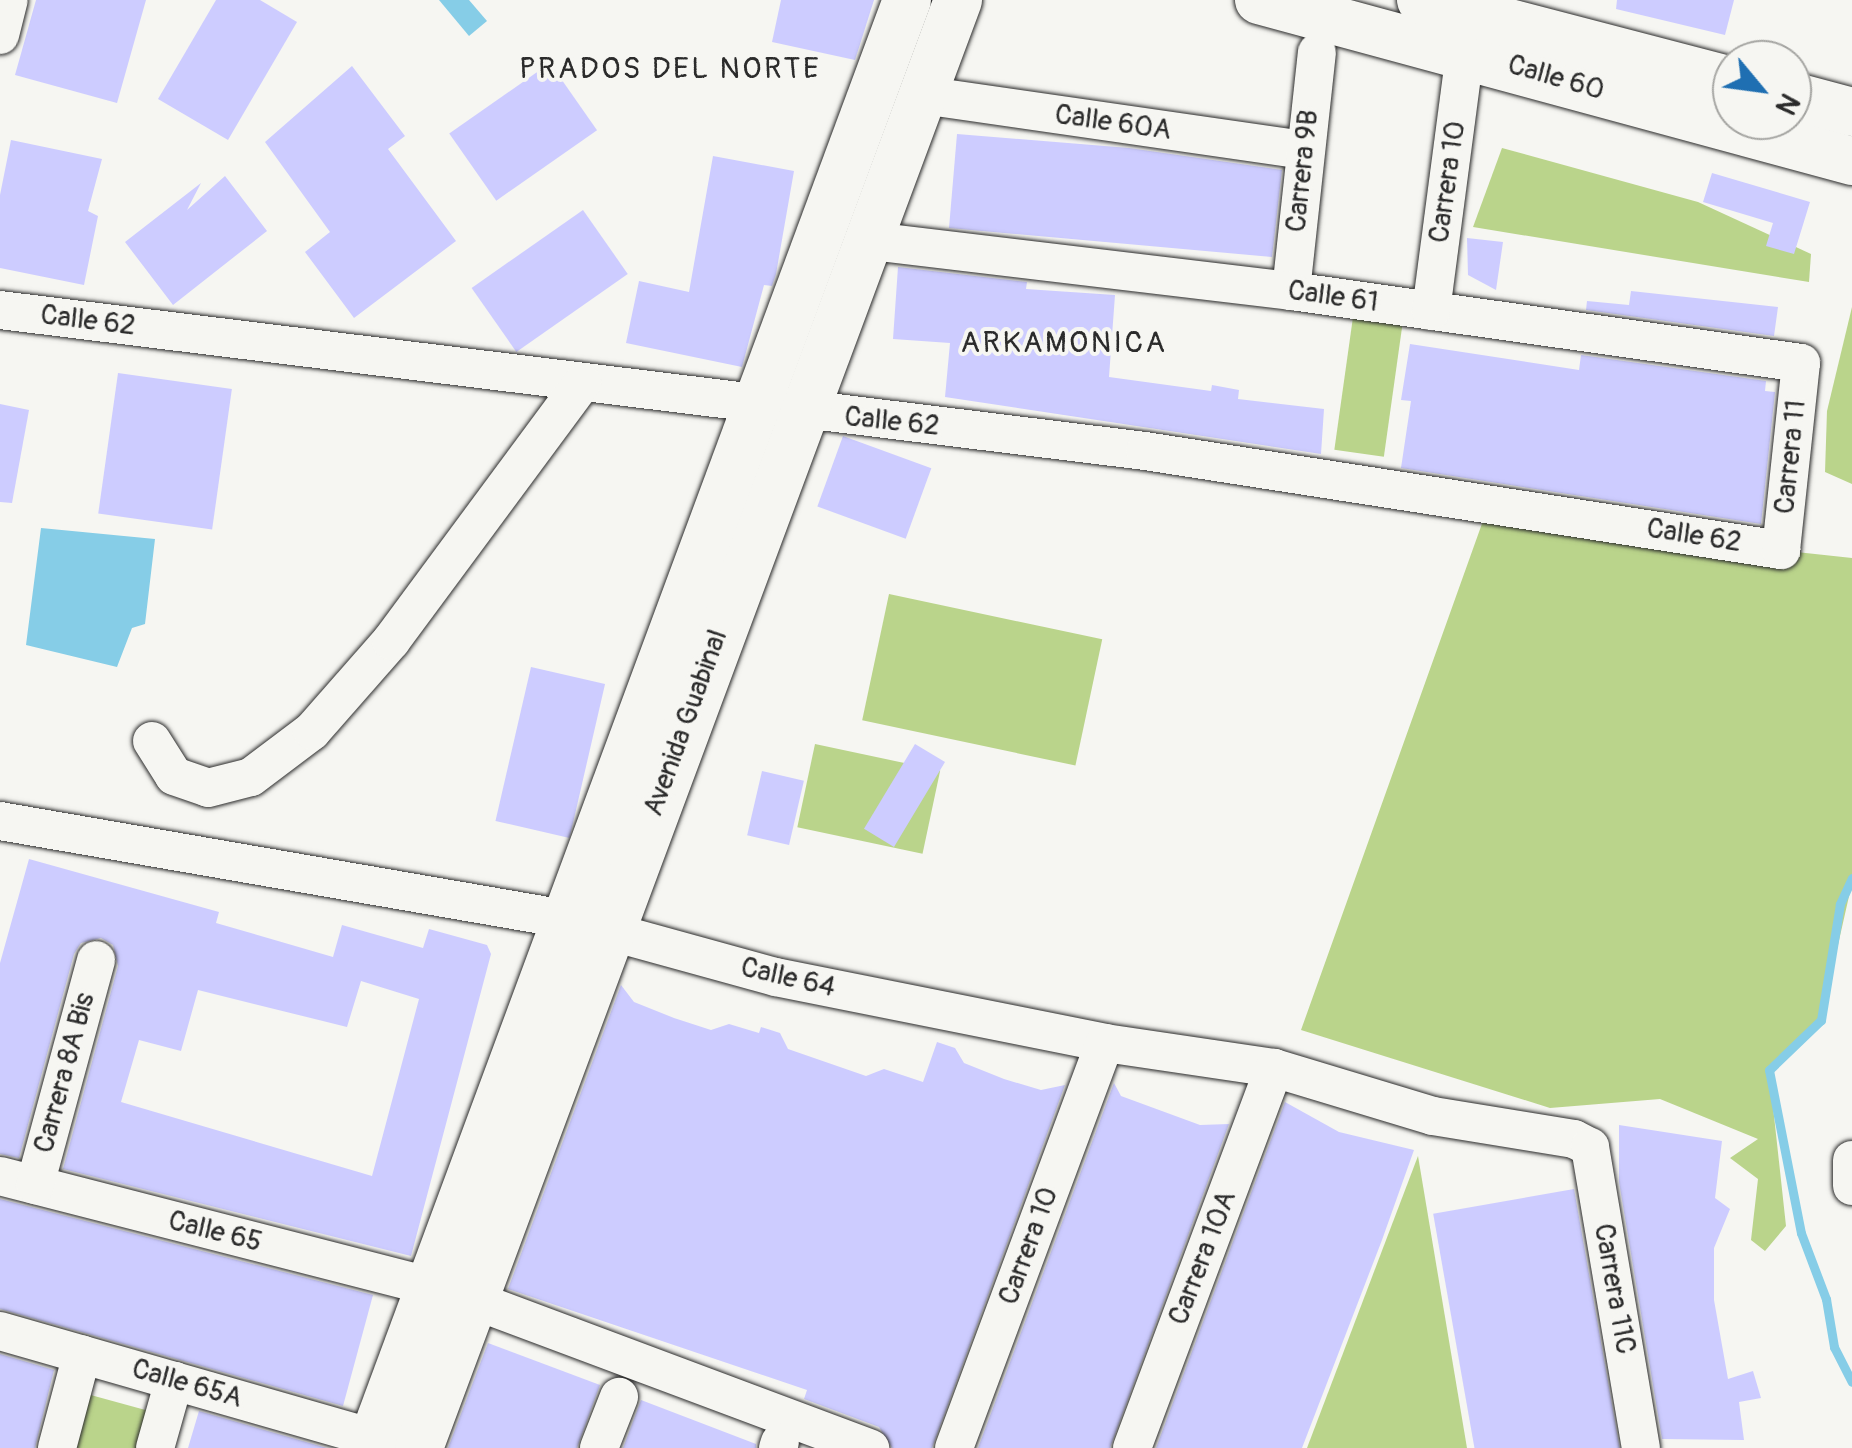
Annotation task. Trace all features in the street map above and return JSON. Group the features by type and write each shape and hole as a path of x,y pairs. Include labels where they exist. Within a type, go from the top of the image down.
{"main road":[{"name":"Avenida Guabinal","path":"388,1445 431,1287 587,926 779,409 907,0"},
{"name":"Avenida Guabinal","path":"779,409 864,240 958,0"},
{"name":"Calle 60","path":"1259,0 1466,52 1852,161"},
{"name":"Calle 60","path":"1421,0 1712,76"},
{"path":"1812,101 1852,112"},
{"name":"Avenida Guabinal","path":"388,1445 476,1302 587,926"}],"street":[{"path":"0,34 9,0"},
{"name":"Carrera 9B","path":"1291,290 1317,52"},
{"name":"Carrera 10","path":"1431,311 1466,52"},
{"name":"Calle 60A","path":"922,96 1304,150"},
{"name":"Calle 61","path":"864,240 1291,290 1800,363"},
{"name":"Calle 62","path":"0,310 779,409 1145,450 1781,550"},
{"name":"Carrera 11","path":"1781,550 1800,363"},
{"path":"152,741 174,776 208,788 251,777 312,731 391,641 582,383"},
{"name":"Calle 64","path":"0,821 587,926 776,977 1105,1043 1274,1068 1433,1116 1574,1139"},
{"name":"Carrera 8A Bis","path":"18,1180 96,960"},
{"name":"Carrera 10","path":"954,1448 1105,1043"},
{"name":"Carrera 10A","path":"1132,1448 1274,1068"},
{"name":"Carrera 11C","path":"1574,1139 1590,1147 1641,1448"},
{"path":"1852,1160 1852,1186"},
{"name":"Calle 65","path":"18,1180 431,1287"},
{"path":"476,1302 870,1448"},
{"name":"Calle 65A","path":"0,1331 388,1445"},
{"path":"57,1448 82,1354"},
{"path":"155,1448 174,1380"},
{"path":"599,1448 619,1397"}],"green space":[{"path":"1502,148 1698,202 1811,254 1809,282 1473,227"},
{"path":"1852,307 1852,484 1825,472 1827,411"},
{"path":"1353,317 1403,324 1384,457 1334,450"},
{"path":"1484,518 1852,558 1852,883 1821,1020 1769,1070 1786,1226 1765,1251 1751,1240 1758,1179 1730,1158 1758,1139 1660,1099 1550,1108 1301,1030"},
{"path":"889,594 1102,639 1075,766 862,720"},
{"path":"815,744 940,771 923,854 797,827"},
{"path":"1418,1156 1467,1448 1307,1448"},
{"path":"87,1394 160,1414 150,1448 72,1448"}],"water":[{"path":"439,0 469,0 487,21 469,36"},
{"path":"41,528 155,539 145,624 132,628 117,667 26,645"}],"building":[{"path":"36,0 146,0 117,103 15,75"},
{"path":"216,0 260,0 297,22 228,140 158,99"},
{"path":"781,0 874,0 855,60 772,42"},
{"path":"1617,0 1734,0 1725,35 1616,9"},
{"path":"550,63 597,130 496,201 449,134"},
{"path":"352,66 405,136 388,149 456,241 354,318 305,252 330,232 265,142"},
{"path":"957,134 1129,148 1282,170 1272,257 949,228"},
{"path":"11,140 102,159 88,211 98,216 84,285 0,268 0,195"},
{"path":"713,156 794,171 776,274 772,286 764,285 742,367 626,343 639,281 689,292"},
{"path":"1712,173 1810,202 1794,254 1766,246 1773,223 1703,202"},
{"path":"225,176 267,231 173,305 125,242 201,183 187,210"},
{"path":"583,210 628,274 516,352 472,288"},
{"path":"1467,238 1503,242 1496,290 1468,275"},
{"path":"898,267 1027,282 1026,289 1115,295 1109,377 1211,391 1212,385 1239,390 1238,399 1324,409 1321,454 945,397 950,343 893,339"},
{"path":"1631,291 1778,307 1774,336 1586,310 1587,301 1629,305"},
{"path":"1410,344 1579,370 1581,355 1766,381 1765,391 1775,392 1761,524 1401,468 1411,401 1401,400"},
{"path":"118,373 232,389 212,530 98,514"},
{"path":"0,404 29,410 12,503 0,502"},
{"path":"843,436 931,468 906,539 817,506"},
{"path":"531,667 605,684 570,838 495,821"},
{"path":"915,744 945,762 894,847 864,829"},
{"path":"762,771 804,781 789,845 747,835"},
{"path":"29,859 219,912 216,923 333,957 342,925 423,948 429,929 487,945 491,954 411,1256 63,1169 118,966 113,945 101,938 81,943 74,954 19,1158 0,1154 0,963","holes":["361,981 419,999 372,1176 121,1102 139,1040 181,1051 198,990 347,1027"]},
{"path":"621,985 634,1002 674,1018 711,1030 729,1024 759,1033 761,1027 780,1033 788,1049 866,1076 884,1069 923,1082 937,1042 955,1048 964,1063 1004,1079 1041,1090 1065,1085 932,1448 892,1448 879,1427 804,1399 807,1390 508,1289"},
{"path":"1114,1083 1121,1096 1200,1125 1229,1124 1110,1448 978,1448"},
{"path":"1285,1102 1339,1132 1414,1150 1382,1240 1302,1448 1156,1448"},
{"path":"1619,1125 1722,1141 1715,1198 1730,1209 1714,1248 1714,1300 1728,1379 1753,1371 1761,1398 1739,1402 1744,1440 1662,1439 1619,1182"},
{"path":"1574,1189 1620,1448 1474,1448 1433,1214"},
{"path":"0,1199 373,1295 343,1406 0,1309"},
{"path":"488,1343 600,1385 577,1448 448,1448"},
{"path":"0,1354 54,1370 35,1448 0,1448"},
{"path":"641,1400 756,1444 756,1448 623,1448"},
{"path":"199,1411 327,1448 188,1448"}],"waterway":[{"path":"1852,878 1840,904 1821,1020 1769,1070 1801,1233 1826,1299 1834,1347 1852,1382"}],"district":[{"name":"PRADOS DEL NORTE","path":"670,69"},
{"name":"ARKAMONICA","path":"1064,343"}]}
